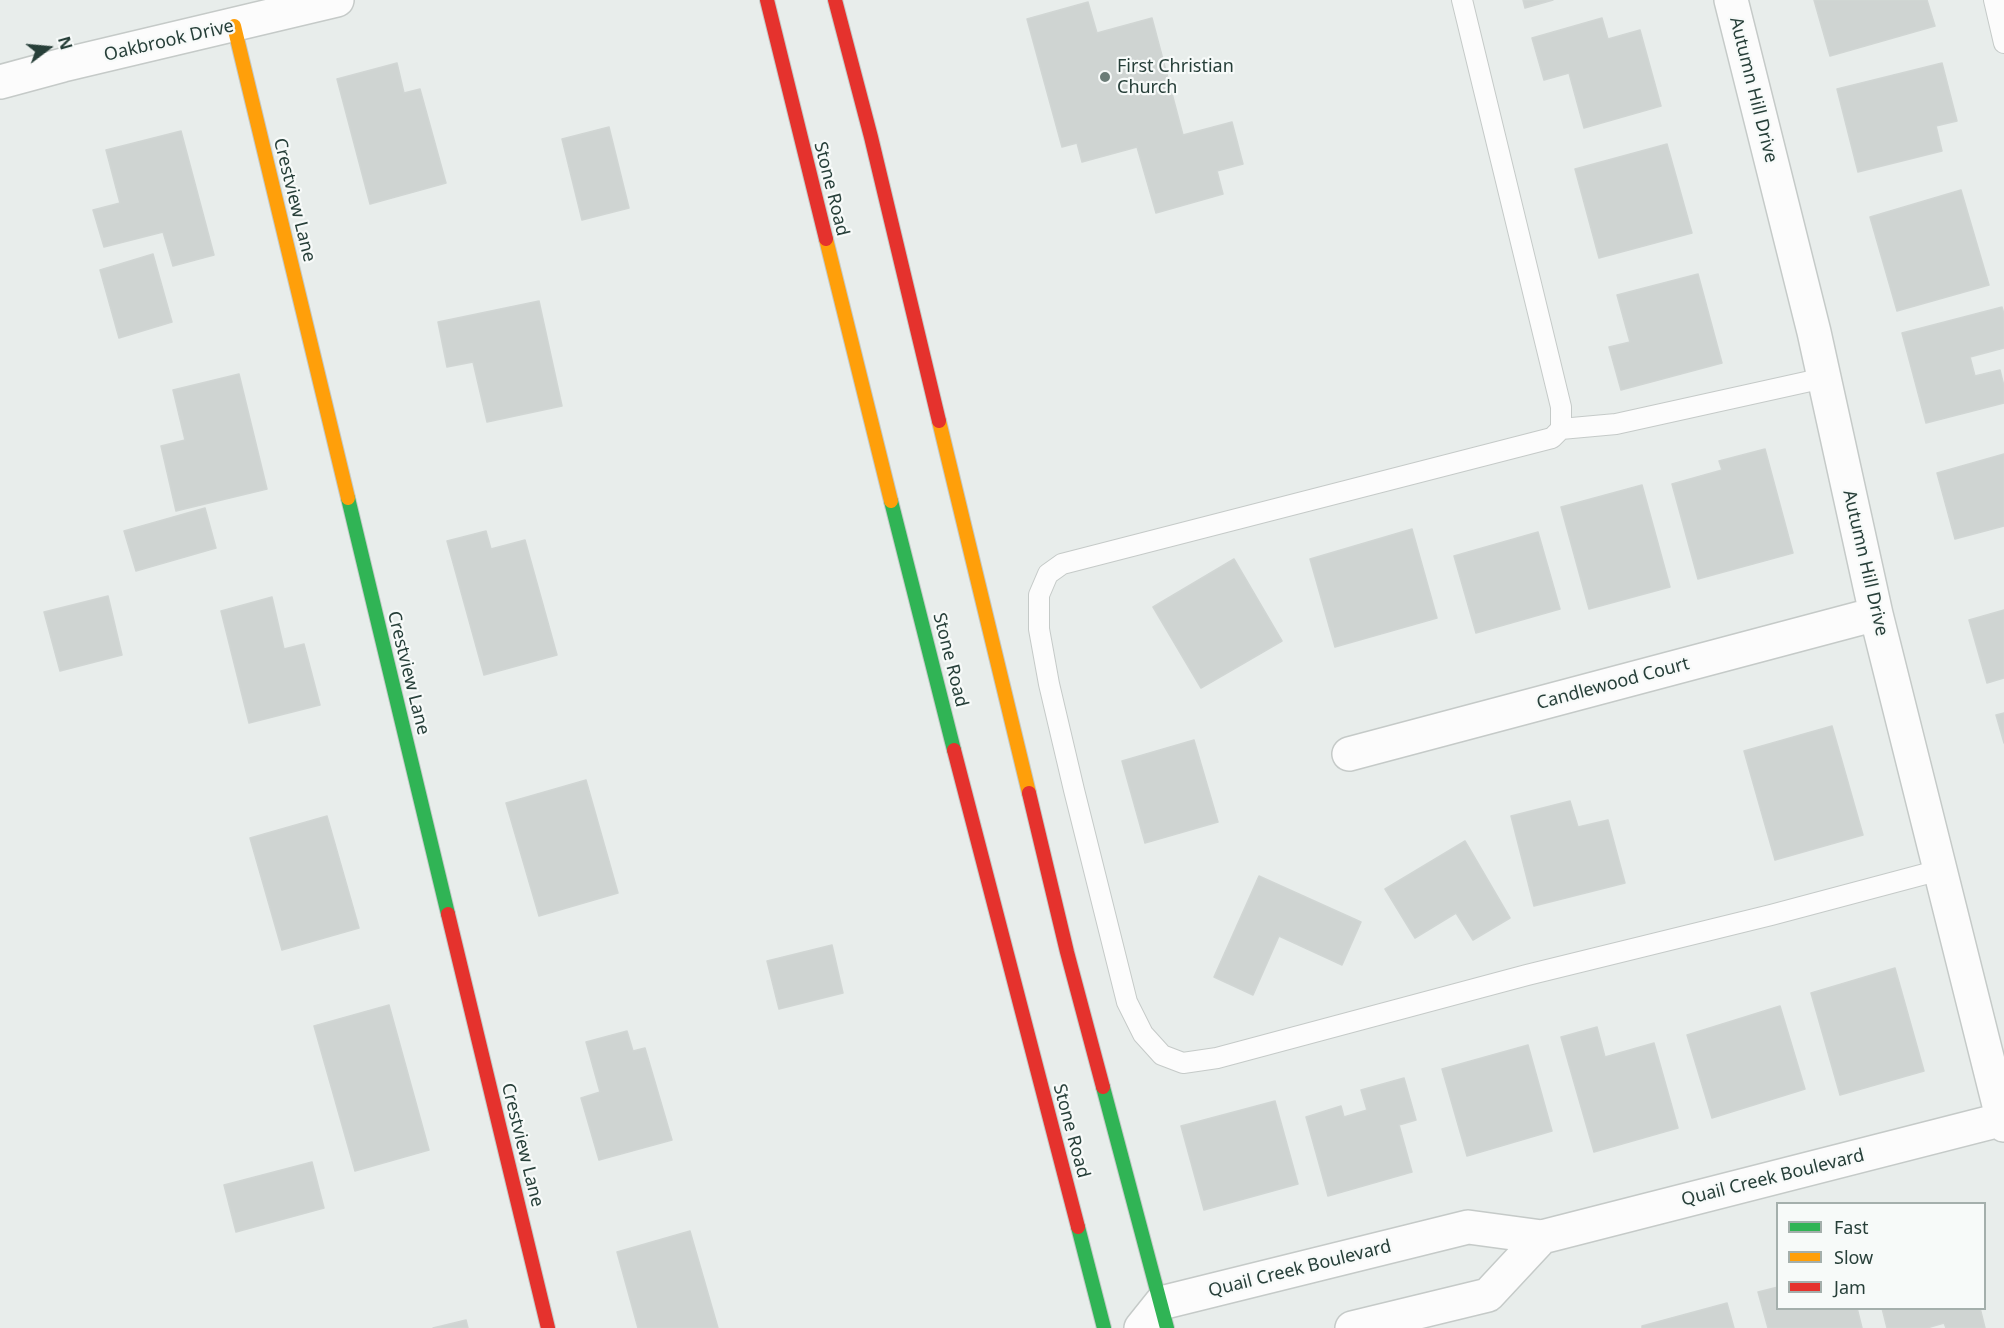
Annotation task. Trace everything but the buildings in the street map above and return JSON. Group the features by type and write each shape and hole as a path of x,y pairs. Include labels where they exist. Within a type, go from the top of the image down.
{"main road":[{"name":"Stone Road","path":"767,0 963,786 1104,1328"},
{"path":"835,0 871,137 1067,952 1164,1315"},
{"name":"Crestview Lane","path":"234,26 548,1328"}],"street":[{"name":"Oakbrook Drive","path":"0,82 337,0"},
{"name":"Autumn Hill Drive","path":"1731,0 1824,378 1876,614 2004,1122"},
{"name":"Candlewood Court","path":"1349,754 1876,614"},
{"name":"Quail Creek Boulevard","path":"1164,1315 1468,1227 1542,1237 2004,1122"},
{"path":"1352,1328 1488,1295 1542,1237"},
{"path":"1141,1328 1164,1315"}],"lane":[{"path":"1462,0 1561,407 1562,429"},
{"path":"1994,0 2004,43"},
{"path":"1824,378 1616,424 1562,429 1552,438 1062,564 1048,574 1039,595 1039,629 1049,684 1127,1002 1143,1034 1162,1054 1184,1063 1217,1058 1515,978 1771,915 1940,870"}],"traffic: fast":[{"path":"348,498 448,914"},
{"path":"891,501 954,750"},
{"path":"1103,1087 1167,1328"},
{"path":"1078,1227 1104,1328"}],"traffic: slow":[{"path":"234,26 348,498"},
{"path":"826,239 891,501"},
{"path":"939,421 1029,793"}],"traffic: jam":[{"path":"767,0 826,239"},
{"path":"835,0 871,137 939,421"},
{"path":"954,750 1078,1227"},
{"path":"1029,793 1067,952 1103,1087"},
{"path":"448,914 548,1328"}],"place":[{"name":"First Christian Church","path":"1105,77"}]}
